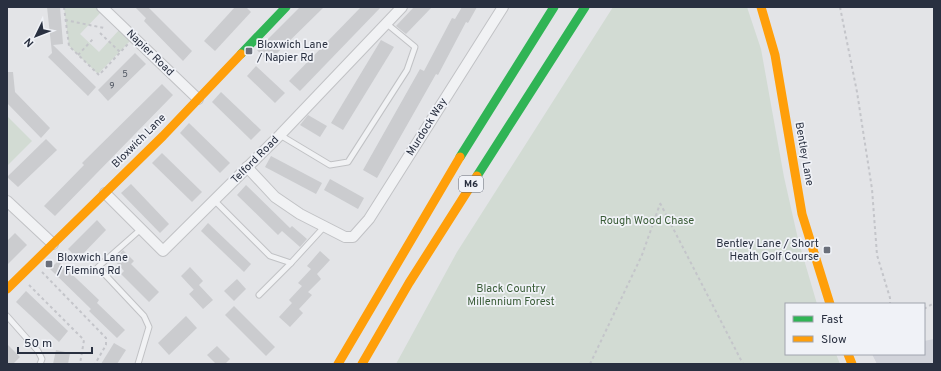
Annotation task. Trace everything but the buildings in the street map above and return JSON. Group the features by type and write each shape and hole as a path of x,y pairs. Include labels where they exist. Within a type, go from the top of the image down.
{"main road":[{"name":"Bloxwich Lane","path":"7,289 198,99 286,7"},
{"name":"M6","path":"338,364 456,163 554,7"},
{"name":"M6","path":"362,364 409,283 585,7"},
{"name":"Bentley Lane","path":"761,7 775,55 802,214 830,303"}],"street":[{"name":"Napier Road","path":"102,7 198,99"},
{"name":"Telford Road","path":"105,193 163,251 280,135 402,7"},
{"name":"Murdock Way","path":"324,227 344,237 353,237 369,219 503,7"},
{"path":"247,167 275,197 300,214 324,227"},
{"path":"7,201 53,244"}],"lane":[{"path":"280,135 330,165 348,162 407,70 415,47 386,24"},
{"path":"214,200 270,256 291,263"},
{"path":"259,295 324,227"},
{"path":"138,364 149,327 144,316 98,267 141,229"},
{"path":"7,316 38,351 42,359 40,364"}],"path":[{"path":"64,7 68,46 98,75 134,38"},
{"path":"840,7 857,92 871,182 877,255 890,298 890,303"},
{"path":"66,20 104,28"},
{"path":"100,33 120,52"},
{"path":"78,55 93,39"},
{"path":"590,364 642,255 660,203 743,364"},
{"path":"40,270 106,338 106,345 95,364"},
{"path":"27,283 84,340 80,364"},
{"path":"925,308 934,303"}],"shaded area":[{"path":"934,339 934,364 877,364 872,355 925,355 925,341"}],"green space":[{"path":"64,7 96,7 101,12 80,34 99,52 120,29 131,40 98,74 69,46"},
{"name":"Black Country Millennium Forest","path":"613,7 747,7 761,49 784,177 798,239 817,303 785,303 785,355 836,355 840,364 396,364 457,252"},
{"path":"7,116 32,141 7,166"}],"traffic: fast":[{"path":"241,54 286,7"},
{"path":"460,157 554,7"},
{"path":"477,176 585,7"}],"traffic: slow":[{"path":"761,7 775,55 802,214 830,303"},
{"path":"7,289 163,136 241,54"},
{"path":"338,364 460,157"},
{"path":"362,364 409,283 477,176"},
{"path":"848,355 852,364"}],"place":[{"name":"Bloxwich Lane / Napier Rd","path":"249,51"},
{"name":"Bentley Lane / Short Heath Golf Course","path":"827,250"},
{"name":"Bloxwich Lane / Fleming Rd","path":"49,264"}],"park label":[{"name":"Rough Wood Chase","path":"647,221"}]}
